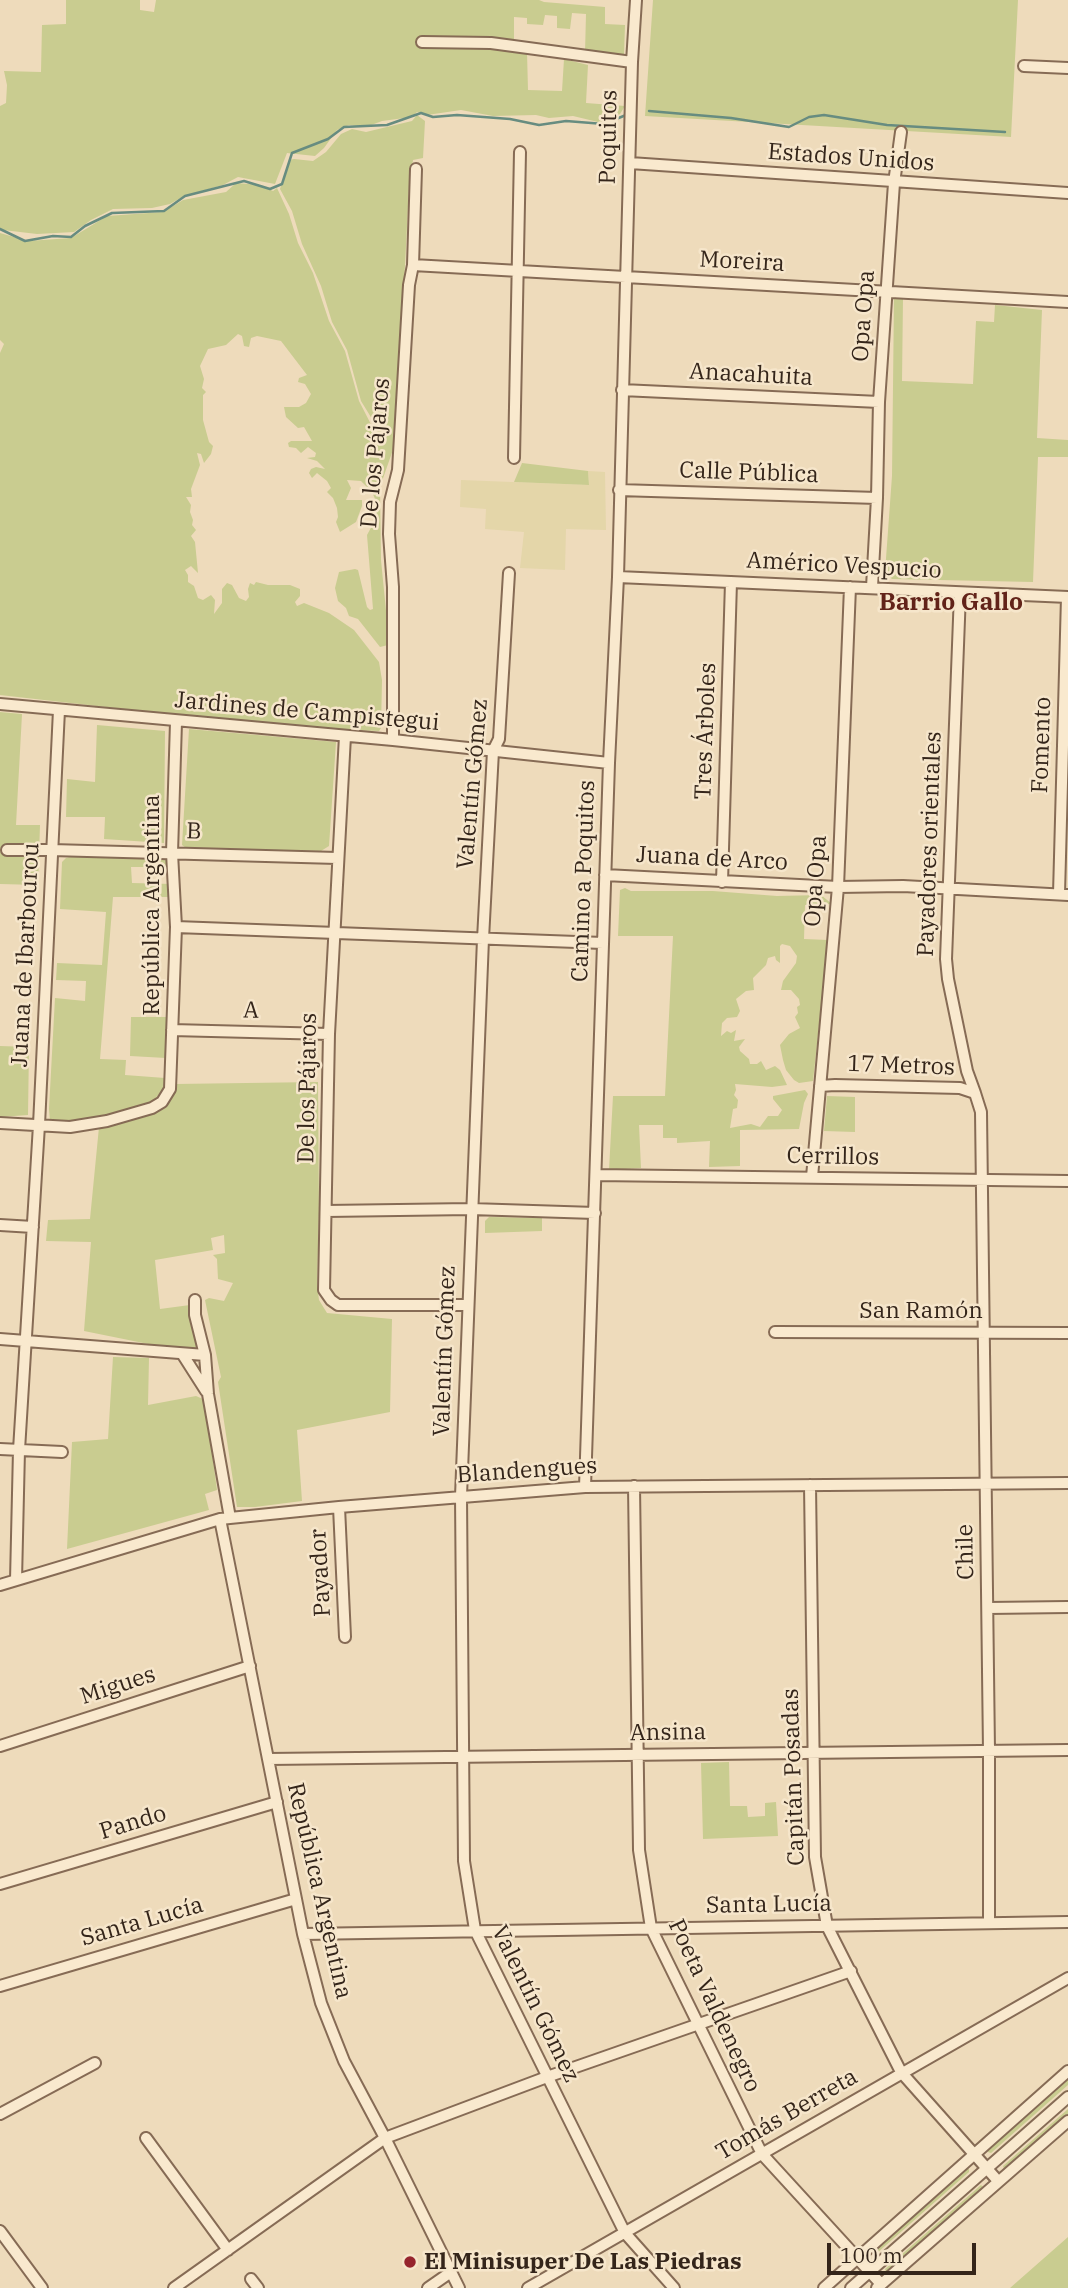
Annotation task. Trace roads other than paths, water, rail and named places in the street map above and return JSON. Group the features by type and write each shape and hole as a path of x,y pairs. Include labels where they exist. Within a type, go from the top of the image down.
{"street":[{"name":"Poquitos","path":"625,276 636,0"},
{"path":"422,42 491,43 632,62"},
{"path":"1024,66 1068,68"},
{"name":"Opa Opa","path":"872,587 879,402 894,183 901,132"},
{"path":"513,458 520,152"},
{"name":"Estados Unidos","path":"630,163 1068,193"},
{"name":"De los Pájaros","path":"393,740 393,587 388,534 390,502 398,470 409,285 413,265 416,169"},
{"name":"Moreira","path":"413,265 1068,302"},
{"name":"Camino a Poquitos","path":"585,1487 609,763 618,577 625,276"},
{"name":"Anacahuita","path":"622,390 879,402"},
{"name":"Calle Pública","path":"619,490 877,498"},
{"name":"Valentín Gómez","path":"509,573 499,739 493,751 471,1209 461,1496 464,1861 475,1930 547,2077 625,2233 674,2288"},
{"name":"Américo Vespucio","path":"618,577 1068,597"},
{"name":"Tres Árboles","path":"722,882 731,582"},
{"name":"Opa Opa","path":"812,1177 838,887 850,587"},
{"name":"Payadores orientales","path":"960,593 946,959 967,1071 975,1093"},
{"name":"Fomento","path":"1063,895 1068,597"},
{"name":"Jardines de Campistegui","path":"0,704 609,763"},
{"name":"Juana de Ibarbourou","path":"16,1580 19,1450 39,1125 59,709"},
{"name":"República Argentina","path":"39,1125 70,1126 107,1121 152,1108 162,1102 170,1089 176,927 172,853 176,722"},
{"name":"De los Pájaros","path":"345,736 329,1034 324,1290 338,1305 468,1305"},
{"name":"B","path":"7,850 337,858"},
{"name":"Juana de Arco","path":"606,874 722,882 950,888 1063,895"},
{"path":"176,927 603,943"},
{"name":"A","path":"172,1030 329,1034"},
{"name":"17 Metros","path":"820,1086 960,1088 975,1093 981,1112 983,1181"},
{"path":"0,1123 39,1125"},
{"name":"Cerrillos","path":"596,1175 1068,1181"},
{"name":"Chile","path":"983,1181 989,1923"},
{"path":"326,1211 471,1209 595,1213"},
{"path":"0,1225 33,1227"},
{"name":"República Argentina","path":"195,1300 195,1315 205,1355 225,1518 250,1666 303,1934 321,2003 344,2061 458,2288"},
{"name":"San Ramón","path":"775,1332 1068,1332"},
{"path":"0,1339 205,1355"},
{"path":"183,1355 208,1394"},
{"path":"0,1449 62,1452"},
{"name":"Blandengues","path":"0,1585 225,1518 339,1507 585,1487 1068,1483"},
{"name":"Capitán Posadas","path":"810,1485 815,1857 827,1926 901,2072 998,2181"},
{"name":"Poeta Valdenegro","path":"634,1486 639,1850 651,1928 762,2154 869,2271 879,2286"},
{"name":"Payador","path":"339,1507 345,1637"},
{"path":"988,1608 1068,1606"},
{"name":"Migues","path":"0,1746 250,1666"},
{"name":"Ansina","path":"268,1759 1068,1750"},
{"name":"Pando","path":"0,1884 277,1802"},
{"name":"Santa Lucía","path":"0,1986 296,1899"},
{"name":"Santa Lucía","path":"303,1934 1068,1922"},
{"path":"174,2288 384,2138 547,2077 851,1971"},
{"name":"Tomás Berreta","path":"528,2288 1068,1978"},
{"path":"0,2114 95,2063"},
{"path":"824,2288 1068,2071"},
{"path":"851,2288 1068,2097"},
{"path":"879,2286 1068,2121"},
{"path":"146,2138 228,2250"},
{"path":"0,2231 42,2288"},
{"path":"428,2288 451,2272"}],"waterway":[{"path":"649,111 731,118 789,127 809,117 824,115 887,125 1005,132"},
{"path":"0,229 25,241 53,236 71,237 85,226 112,213 164,211 185,196 244,181 270,189 282,184 292,153 328,139 344,127 387,125 421,113 433,117 457,115 510,119 539,125 566,121 604,124 626,115"}],"place":[{"name":"El Minisuper De Las Piedras","path":"410,2262"}],"district":[{"name":"Barrio Gallo","path":"951,603"}]}
